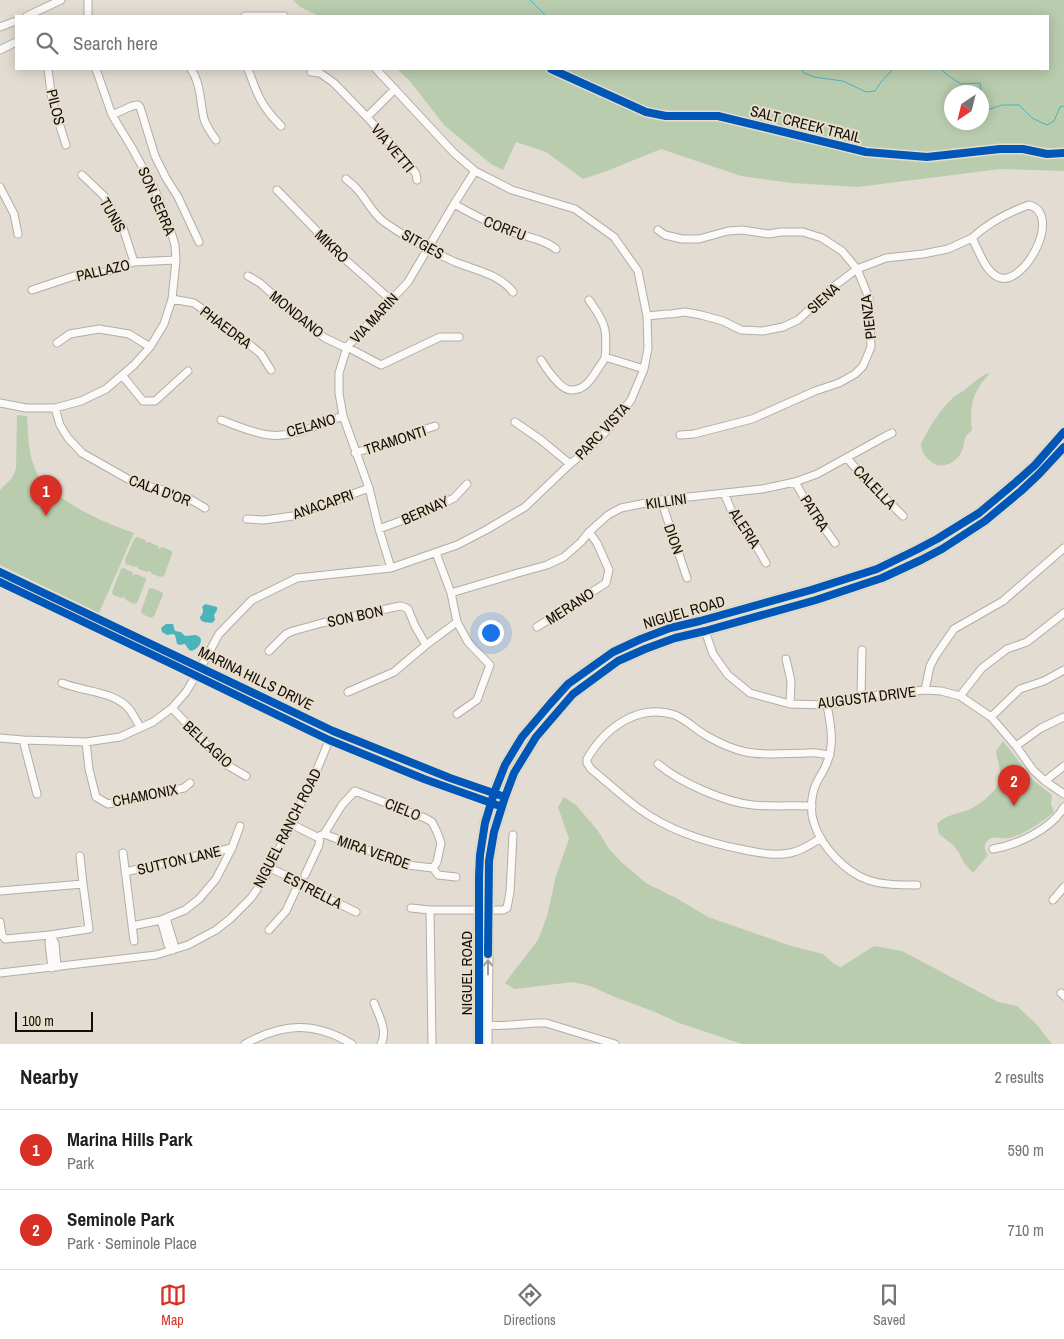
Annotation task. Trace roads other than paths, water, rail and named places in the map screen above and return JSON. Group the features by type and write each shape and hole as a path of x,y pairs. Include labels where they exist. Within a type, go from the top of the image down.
{"main road":[{"name":"NIGUEL ROAD","path":"487,1044 484,909 480,855 485,824 505,765 522,737 568,684 613,652 641,639 670,628 811,590 877,569 937,539 979,512 1016,482 1064,432"},
{"name":"NIGUEL ROAD","path":"479,1044 479,988 484,909 494,832 514,773 536,737 573,694 618,661 646,648 675,638 816,600 882,578 942,549 985,521 1021,492 1064,447"},
{"path":"479,988 483,994 483,1020 488,1025 483,1033 483,1044"}],"street":[{"path":"29,15 61,0"},
{"path":"88,0 88,15"},
{"path":"0,27 15,21"},
{"path":"0,50 15,42"},
{"name":"PILOS","path":"48,70 52,101 66,145"},
{"name":"SON SERRA","path":"0,403 26,408 56,408 81,401 106,389 134,365 150,347 164,324 172,298 176,260 175,245 168,222 155,190 112,116 96,70"},
{"path":"191,70 200,93 204,121 216,140"},
{"path":"248,70 261,101 281,126"},
{"name":"PARC VISTA","path":"0,738 86,742 120,737 153,722 172,708 186,692 218,634 252,600 297,578 391,568 457,545 486,530 525,507 570,464 588,450 631,400 644,369 648,348 647,316 638,271 614,237 575,209 512,190 475,171 454,153 377,70"},
{"name":"VIA VETTI","path":"311,72 320,73 328,78 367,117 412,168 417,180"},
{"name":"VIA VETTI","path":"367,117 395,89"},
{"path":"112,116 132,106 138,105 140,107 155,156 178,197 199,242"},
{"name":"VIA MARIN","path":"391,568 369,488 343,416 339,393 339,373 348,347 408,282 475,171"},
{"name":"TUNIS","path":"82,175 104,196 123,228 134,262"},
{"name":"SITGES","path":"346,179 357,189 374,213 384,222 428,248 507,284 513,292"},
{"path":"0,187 14,214 18,234"},
{"name":"MIKRO","path":"276,190 339,254 391,300"},
{"name":"CORFU","path":"454,204 491,224 546,243 556,250"},
{"name":"SIENA","path":"647,316 685,312 723,321 741,330 763,331 783,327 798,320 829,290 857,269 886,258 924,254 948,248 972,238 999,218 1029,205 1047,211"},
{"name":"PIENZA","path":"658,230 664,235 682,239 699,239 728,231 742,230 769,234 803,232 822,238 842,251 857,269 869,298 872,348 863,366 855,374 839,383 752,419 694,434 680,435"},
{"path":"972,238 988,268 1000,278 1006,279 1016,276 1027,269 1043,253"},
{"name":"PALLAZO","path":"32,290 74,276 106,272 134,262 176,260"},
{"name":"MONDANO","path":"248,276 260,283 325,338 348,347 380,365 440,337 459,337"},
{"name":"PHAEDRA","path":"172,298 194,303 202,308 261,354 271,370"},
{"path":"542,360 549,372 565,388 570,390 580,388 592,379 605,357 605,331 602,321 589,300"},
{"path":"57,343 70,334 99,329 129,334 150,347"},
{"path":"605,357 644,369"},
{"path":"122,375 143,400 155,401 188,371"},
{"name":"CALA D'OR","path":"56,408 60,425 68,438 82,453 135,483 188,498 206,508"},
{"name":"CELANO","path":"221,420 271,435 296,433 343,416"},
{"path":"515,422 570,464"},
{"name":"TRAMONTI","path":"355,453 435,426"},
{"name":"KILLINI","path":"451,593 547,565 564,557 608,515 621,506 762,489 795,482 818,474 892,433"},
{"name":"CALELLA","path":"847,458 864,478 903,516"},
{"name":"PATRA","path":"795,482 811,510 835,543"},
{"name":"BERNAY","path":"379,529 425,512 454,498 467,484"},
{"name":"ANACAPRI","path":"247,519 264,520 293,516 369,488"},
{"name":"ALERIA","path":"724,493 736,521 751,537 766,563"},
{"name":"DION","path":"661,500 687,578"},
{"name":"MERANO","path":"537,627 606,582 609,570 590,532"},
{"path":"925,690 930,666 954,629 1003,601 1064,548"},
{"path":"436,553 451,593 457,622 468,642 490,665 478,700 457,714"},
{"name":"MARINA HILLS DRIVE","path":"0,572 333,730 450,778 494,793 503,801"},
{"name":"MARINA HILLS DRIVE","path":"0,582 329,740 424,779 491,803 503,801"},
{"name":"SON BON","path":"269,651 282,638 293,631 322,622 400,606 408,609 426,645"},
{"path":"960,696 982,668 1007,649 1027,642 1064,613"},
{"name":"AUGUSTA DRIVE","path":"700,621 713,654 728,675 750,693 790,704 827,705 861,697 925,690 940,691 960,696 991,717 1016,746 1033,770 1064,794"},
{"path":"348,692 394,672 457,622"},
{"path":"861,697 862,650"},
{"path":"786,659 791,681 790,704"},
{"path":"991,717 1020,689 1044,681 1064,670"},
{"path":"62,683 119,701 130,710 140,727"},
{"path":"827,705 832,743 826,766 813,791 812,806 814,823 821,838 842,864 854,874 867,880 884,884 917,885"},
{"name":"BELLAGIO","path":"172,708 217,756 246,776"},
{"path":"821,838 803,849 779,855 766,854 706,840 672,827 639,808 591,769 587,763 589,755 617,724 643,713 652,712 676,716 726,746 745,752 763,754 810,752 830,754"},
{"path":"1016,746 1041,728 1064,717"},
{"path":"0,729 0,738"},
{"name":"NIGUEL RANCH ROAD","path":"0,973 156,955 188,945 216,930 251,898 270,868 316,772 333,730"},
{"path":"23,740 37,794"},
{"name":"CHAMONIX","path":"86,742 89,769 96,797 108,804 184,788 190,783"},
{"path":"658,764 671,775 726,800 755,805 812,806"},
{"path":"1045,781 1064,766"},
{"name":"CIELO","path":"322,836 342,805 355,791 432,822 441,843 437,862 433,868"},
{"path":"993,849 1004,847 1044,828 1052,822 1064,807"},
{"name":"MIRA VERDE","path":"291,824 317,837 322,836 407,866 433,868 438,875 456,877"},
{"name":"SUTTON LANE","path":"132,926 164,919 185,910 199,899 216,879 232,848 240,826"},
{"path":"411,908 430,910 503,910 507,908 510,892 513,835"},
{"name":"MIRA VERDE","path":"305,875 322,836"},
{"name":"SUTTON LANE","path":"125,872 232,848"},
{"name":"SUTTON LANE","path":"123,854 134,941"},
{"path":"0,922 2,935 5,939 89,929 80,856"},
{"name":"ESTRELLA","path":"270,868 293,879 305,888 356,912"},
{"path":"0,891 83,884"},
{"path":"269,930 286,911 300,884"},
{"path":"1053,900 1064,887"},
{"path":"430,910 432,1044"},
{"path":"164,919 168,945 173,950"},
{"path":"50,935 55,943 55,967"},
{"path":"374,1003 384,1030 381,1044"},
{"path":"488,1025 546,1023 615,1044"},
{"path":"245,1044 276,1030 297,1027 317,1029 338,1035 352,1044"}],"water":[{"path":"205,604 217,607 214,615 215,620 212,623 204,622 200,619 203,612 202,607"},
{"path":"166,624 173,624 175,631 181,632 185,636 198,636 201,643 192,651 185,644 177,644 175,635 167,635 162,632 161,628"}],"waterway":[{"path":"530,0 545,15"},
{"path":"802,70 814,77 843,81 866,92 875,91 892,70"},
{"path":"942,70 961,84 980,83 980,85"},
{"path":"989,109 1002,105 1019,105 1032,118 1047,125 1054,121 1060,107 1064,106"}],"place":[{"name":"Marina Hills Park","path":"46,516"},
{"name":"Seminole Park","path":"1014,806"}]}
